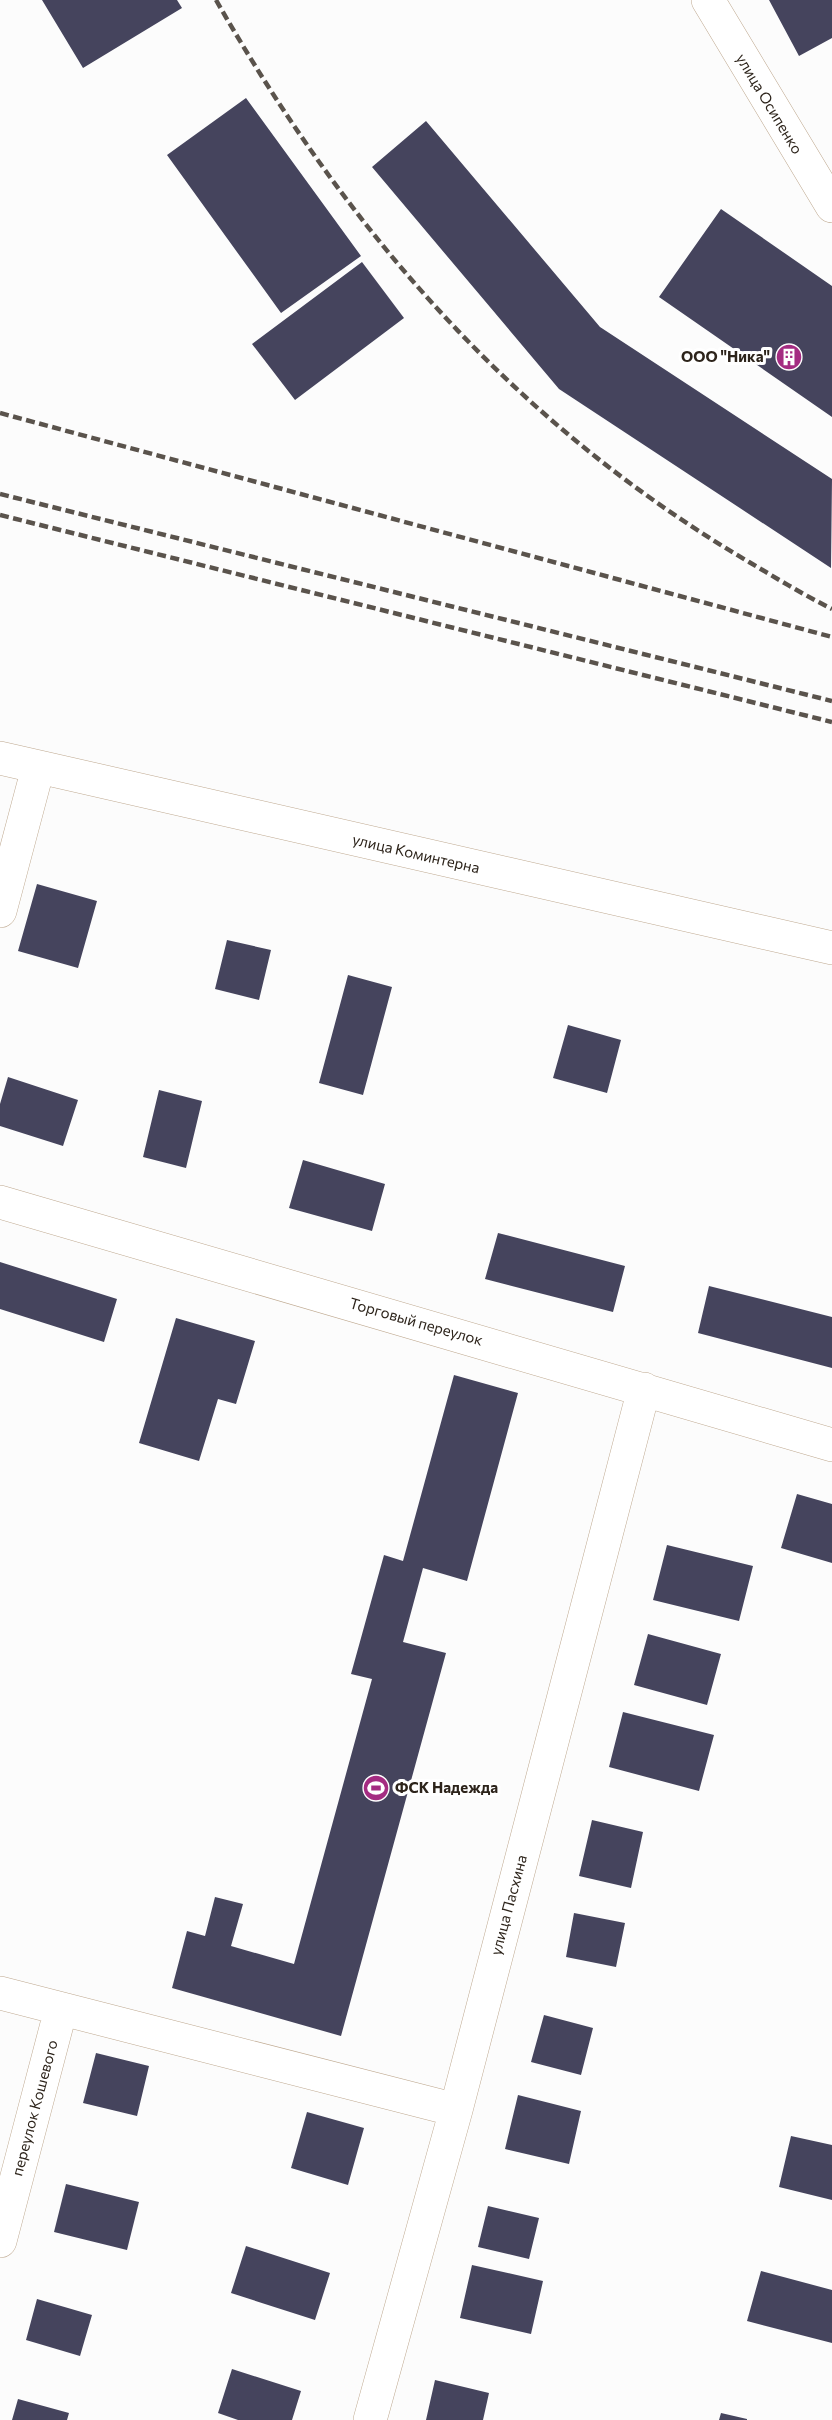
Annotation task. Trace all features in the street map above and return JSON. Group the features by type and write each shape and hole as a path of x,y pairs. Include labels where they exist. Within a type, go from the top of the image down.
{"street":[{"name":"улица Осипенко","path":"708,0 832,206"},
{"name":"улица Коминтерна","path":"0,758 832,948"},
{"path":"0,911 38,768"},
{"name":"Торговый переулок","path":"0,1202 832,1445"},
{"name":"улица Пасхина","path":"370,2420 456,2110 644,1389"},
{"path":"0,1993 456,2110"},
{"name":"переулок Кошевого","path":"0,2241 61,2009"}],"building":[{"path":"42,0 177,0 182,8 83,68"},
{"path":"769,0 832,0 832,38 799,56"},
{"path":"246,98 361,256 281,313 167,155"},
{"path":"426,121 600,327 832,479 831,568 559,389 372,167"},
{"name":"ООО \"Ника\"","path":"721,209 832,286 832,417 659,297"},
{"path":"362,262 404,318 295,400 252,344"},
{"path":"37,884 97,901 78,968 18,951"},
{"path":"227,940 271,950 259,1000 215,989"},
{"path":"348,975 392,987 363,1095 319,1083"},
{"path":"568,1025 621,1040 607,1093 553,1078"},
{"path":"8,1077 78,1100 63,1146 0,1126 0,1104"},
{"path":"159,1090 202,1101 186,1168 143,1157"},
{"path":"303,1160 385,1184 372,1231 289,1208"},
{"path":"498,1233 625,1266 613,1312 485,1279"},
{"path":"0,1262 117,1299 104,1342 0,1309"},
{"path":"709,1286 832,1317 832,1368 698,1333"},
{"path":"176,1318 255,1341 236,1404 218,1399 199,1461 139,1443"},
{"name":"ФСК Надежда","path":"454,1375 518,1393 467,1581 423,1568 403,1642 446,1653 341,2036 172,1988 187,1931 205,1936 215,1897 243,1904 231,1946 294,1964 372,1679 351,1674 384,1555 403,1561"},
{"path":"797,1494 832,1504 832,1563 781,1548"},
{"path":"667,1545 753,1566 739,1621 653,1600"},
{"path":"648,1634 721,1654 707,1705 634,1685"},
{"path":"623,1712 714,1735 699,1791 609,1767"},
{"path":"592,1820 643,1832 631,1888 579,1876"},
{"path":"574,1913 625,1923 616,1967 566,1957"},
{"path":"544,2015 593,2028 581,2075 531,2062"},
{"path":"96,2053 149,2066 137,2116 83,2103"},
{"path":"518,2095 581,2111 569,2164 505,2149"},
{"path":"307,2112 364,2128 348,2185 291,2168"},
{"path":"791,2136 832,2145 832,2200 779,2187"},
{"path":"66,2184 139,2202 127,2250 54,2232"},
{"path":"488,2206 539,2218 529,2259 478,2247"},
{"path":"246,2246 330,2273 315,2320 231,2293"},
{"path":"472,2265 543,2281 531,2334 460,2318"},
{"path":"761,2271 832,2290 832,2343 747,2321"},
{"path":"37,2299 92,2315 80,2356 26,2340"},
{"path":"232,2369 301,2391 292,2420 238,2420 218,2413"},
{"path":"435,2380 489,2393 483,2420 426,2420"},
{"path":"18,2399 69,2413 67,2420 12,2420"},
{"path":"721,2413 747,2419 747,2420 719,2420"}],"railway":[{"path":"216,0 268,85 323,167 382,244 445,317 513,385 586,449 665,508 749,562 832,609"},
{"path":"0,413 832,637"},
{"path":"0,494 832,701"},
{"path":"0,515 832,722"}],"place":[{"name":"ООО \"Ника\"","path":"789,357"},
{"name":"ФСК Надежда","path":"376,1788"}]}
